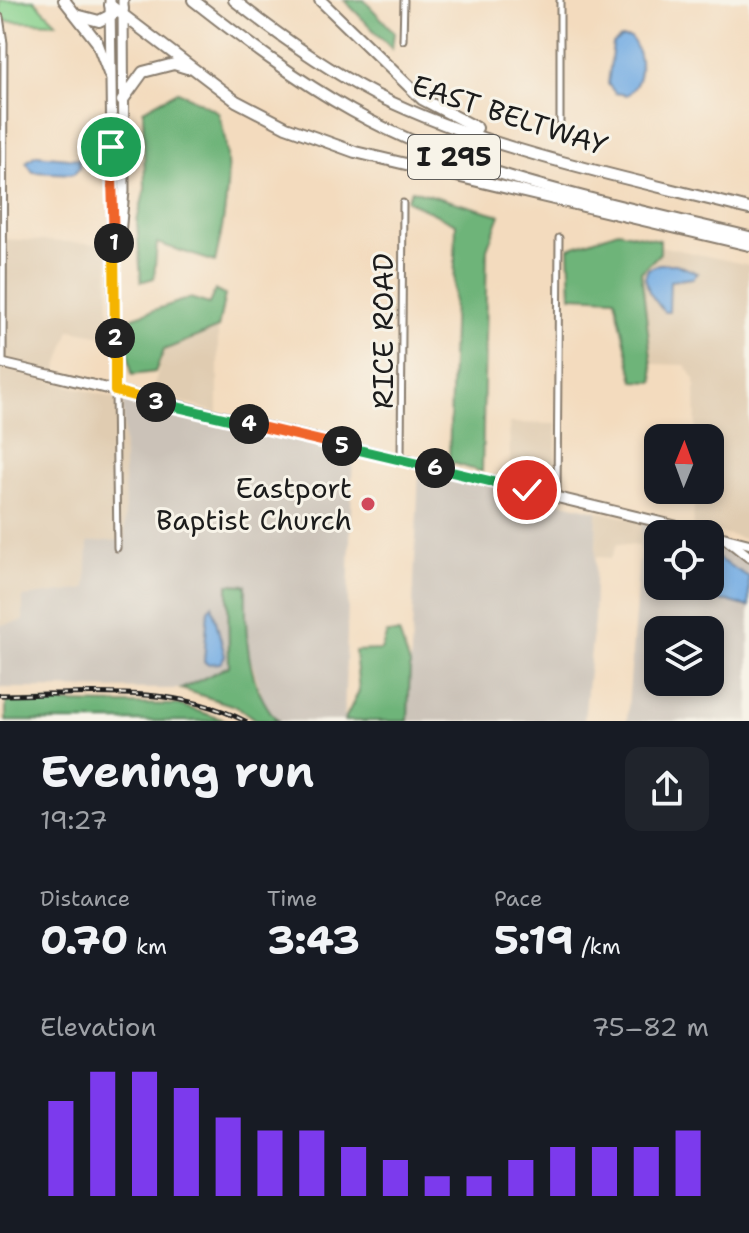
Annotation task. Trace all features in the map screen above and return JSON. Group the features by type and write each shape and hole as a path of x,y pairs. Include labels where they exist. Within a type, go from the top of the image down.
{"highway":[{"path":"64,0 79,15 97,42 110,76"},
{"name":"EAST BELTWAY","path":"193,0 298,77 352,111 420,144 480,167 749,237"},
{"name":"EAST BELTWAY","path":"234,0 294,45 375,94 438,122 538,154 749,209"},
{"path":"320,0 422,99 451,117 538,154"},
{"path":"79,15 92,21 117,9 236,101 286,127 355,152 749,245"},
{"path":"122,101 143,72 174,64 193,69"}],"main road":[{"path":"115,391 116,264 110,76 117,9"},
{"path":"116,264 124,191 117,9"},
{"path":"51,375 725,538 749,557"}],"street":[{"path":"403,40 404,0"},
{"path":"560,0 560,121"},
{"path":"0,17 4,43 1,363 51,375"},
{"name":"RICE ROAD","path":"401,460 403,203"},
{"path":"557,497 559,238"},
{"path":"115,391 117,548"},
{"path":"725,538 749,544"}],"shaded area":[{"path":"0,239 108,244 109,337 70,330 56,373 0,360"},
{"path":"660,246 749,265 749,540 724,534 724,520 693,520 694,504 724,504 724,424 696,424 695,379 685,365 654,364 641,272 660,253"},
{"path":"218,328 218,413 152,393 164,350"},
{"path":"0,368 123,400 125,541 88,542 86,589 24,597 23,621 0,625"},
{"path":"123,400 353,452 344,721 278,721 266,708 245,640 246,585 228,585 229,666 181,689 0,688 0,625 23,621 23,597 86,589 88,542 125,540"},
{"path":"509,423 556,424 555,493 511,483"},
{"path":"419,468 597,511 594,620 584,721 408,721"},
{"path":"597,511 642,521 640,546 617,544 611,558 596,557"},
{"path":"642,521 644,600 724,600 724,547 749,561 749,721 627,721"}],"green space":[{"path":"0,0 34,0 57,23 0,21"},
{"path":"344,0 364,0 394,32 392,49"},
{"path":"178,91 218,112 223,130 227,187 219,244 215,262 157,243 154,278 141,282 137,221 145,189 143,110"},
{"path":"412,190 500,215 487,249 482,472 449,462 456,224 406,200"},
{"path":"618,231 660,240 660,253 641,272 654,382 634,381 615,298 571,296 569,248"},
{"path":"215,290 225,295 218,328 164,350 155,372 132,375 125,335 133,317 190,298 209,304"},
{"path":"228,584 246,585 247,638 253,674 267,707 278,721 257,721 238,707 181,689 229,666"},
{"path":"387,633 399,633 410,665 408,721 344,721 359,691 355,651 381,650"},
{"path":"6,702 179,705 228,721 6,721"}],"water":[{"path":"621,38 631,38 640,60 637,83 627,95 615,93 608,84 613,44"},
{"path":"36,155 79,159 80,167 74,174 33,172 26,162"},
{"path":"659,264 676,264 698,273 693,278 670,281 669,312 664,312 649,292 645,277 648,269"},
{"path":"724,562 749,577 749,607 727,601 672,601 724,600"},
{"path":"212,605 225,656 220,663 207,664 204,661 208,610"}],"railway":[{"path":"0,695 94,693 156,696 216,709 245,721"}],"place":[{"name":"Eastport Baptist Church","path":"368,504"}],"route":[{"path":"111,147 111,208 116,264 115,391 527,490"}]}
